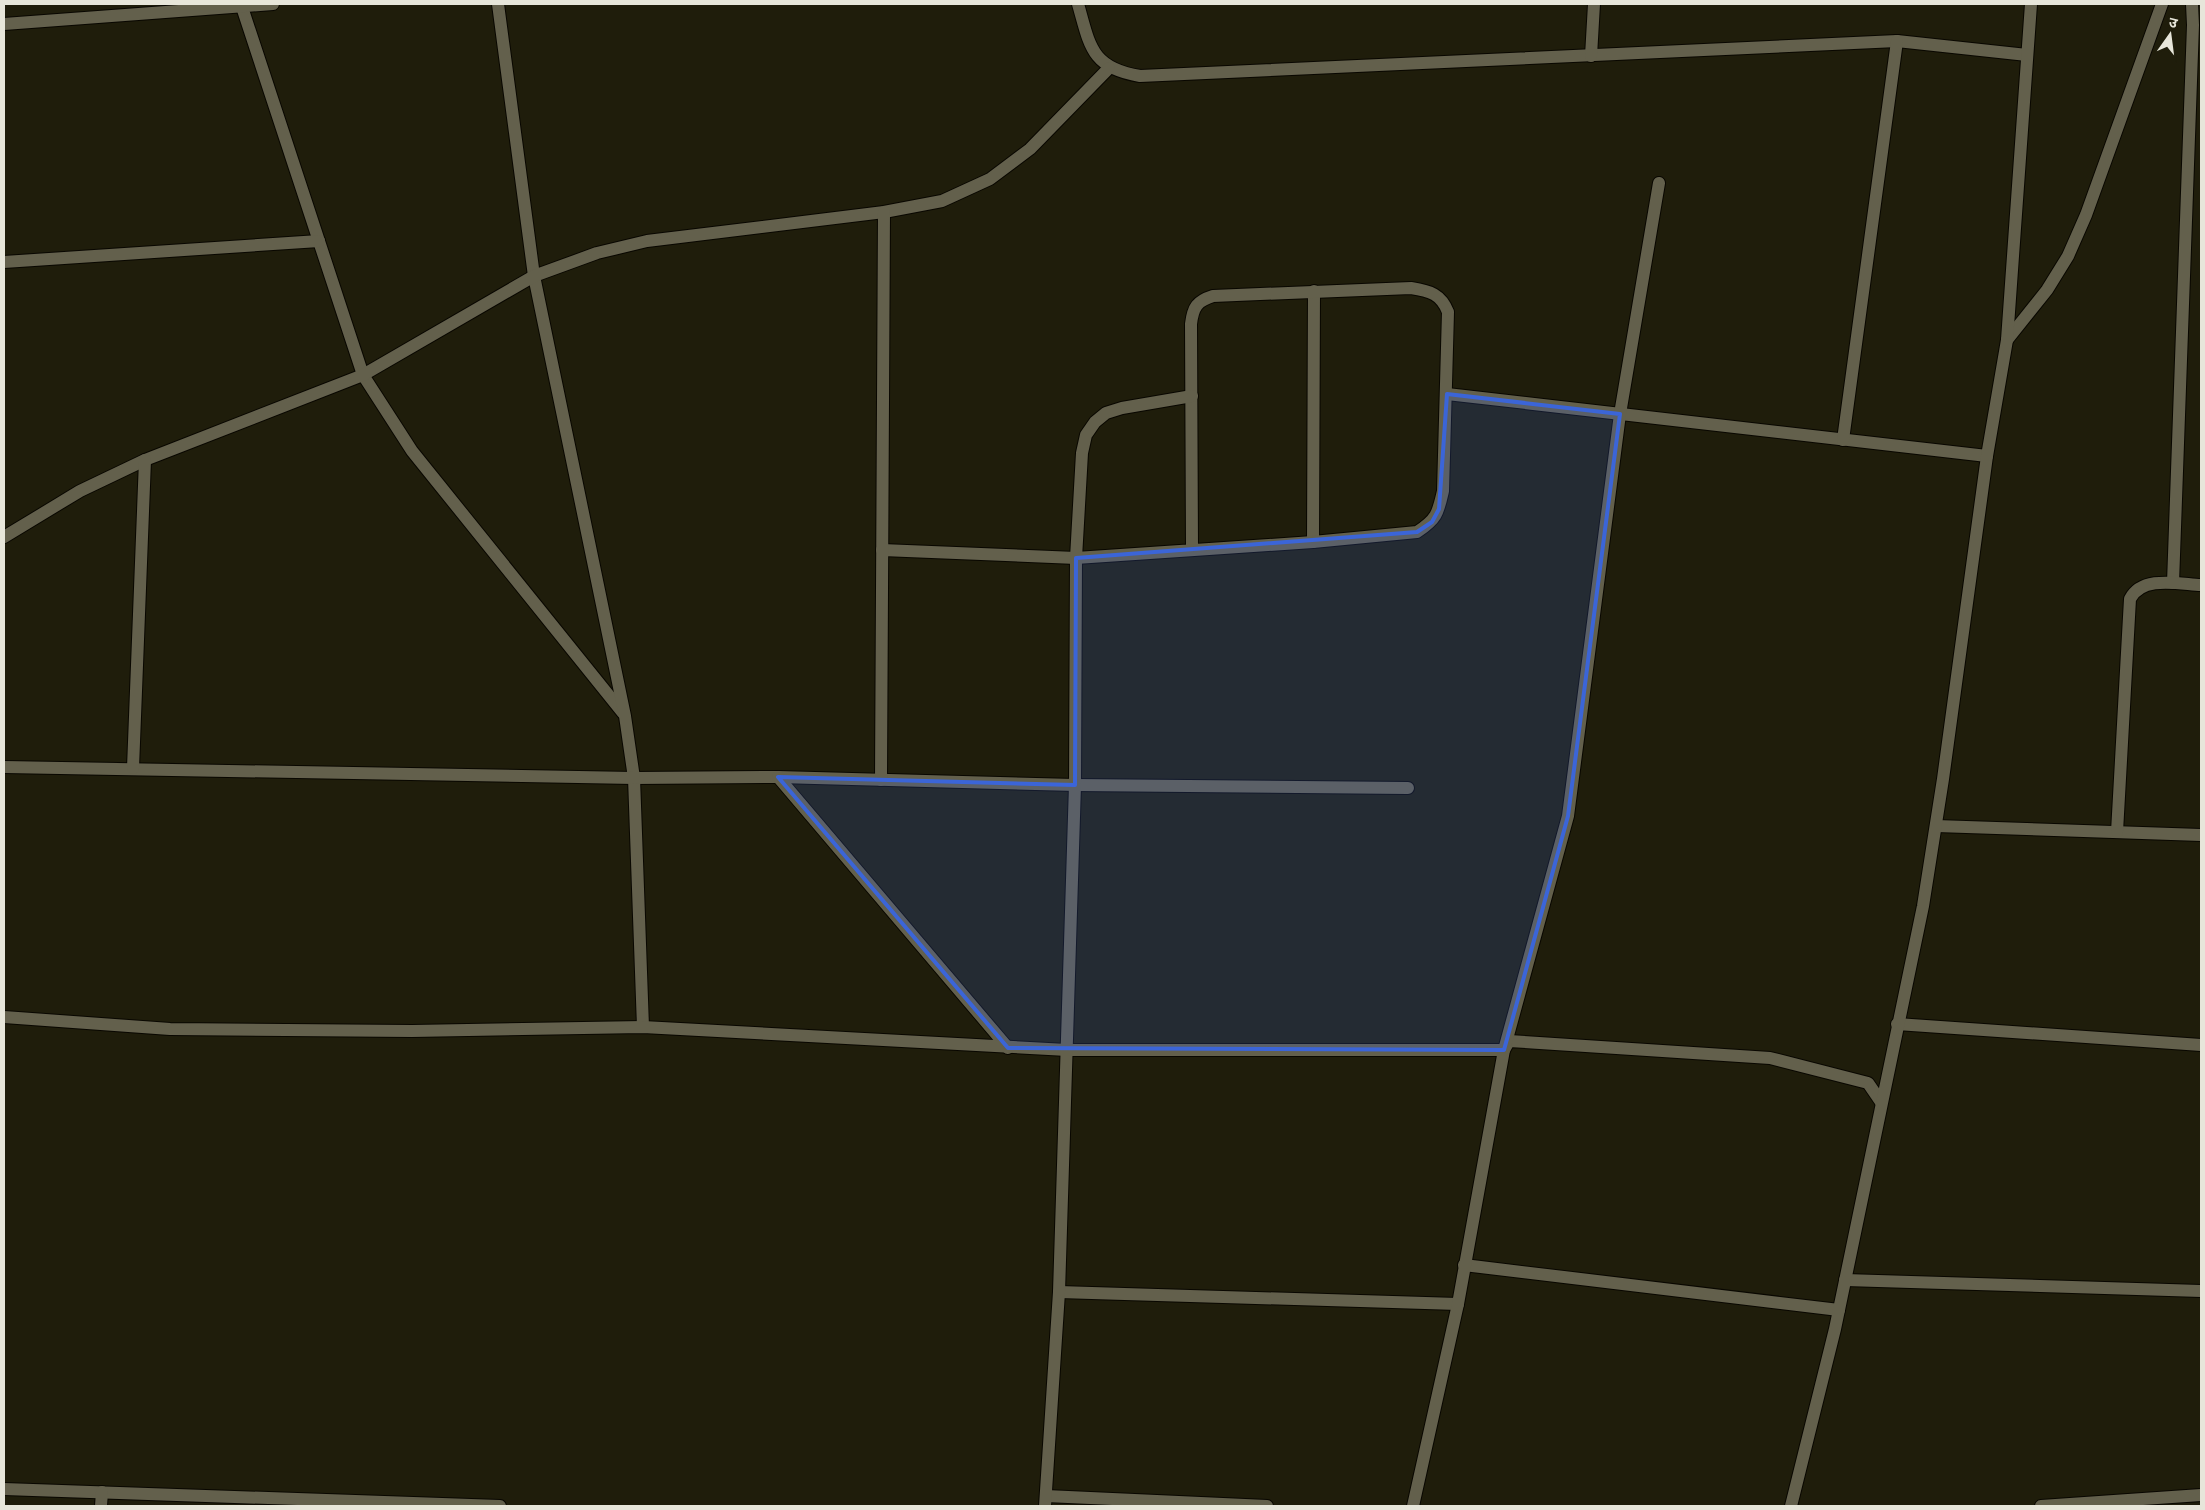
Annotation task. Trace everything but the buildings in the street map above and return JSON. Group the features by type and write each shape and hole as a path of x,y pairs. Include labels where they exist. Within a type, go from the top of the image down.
{"street":[{"path":"4,24 273,4"},
{"path":"498,4 534,276 625,716 634,778 643,1027"},
{"path":"1078,4 1090,43 1098,59 1109,68 1123,74 1140,76 1897,41 2026,55"},
{"path":"1591,56 1594,4"},
{"path":"1791,1506 1839,1310 1923,906 1936,826 1987,456 2007,340 2031,4"},
{"path":"2007,340 2047,290 2068,256 2086,215 2162,4"},
{"path":"2173,583 2193,25 2192,4"},
{"path":"241,5 363,375 412,451 625,716"},
{"path":"1843,440 1897,41"},
{"path":"4,537 80,491 145,460 363,375 534,276 597,253 647,241 884,212 942,201 990,179 1030,149 1109,68"},
{"path":"1413,1506 1458,1304 1504,1050 1568,816 1620,414 1659,183"},
{"path":"881,780 884,212"},
{"path":"4,262 319,241"},
{"path":"882,550 1076,558 1312,542 1417,532 1432,522 1439,509 1443,490 1448,312 1444,301 1436,294 1426,290 1411,288 1213,296 1196,304 1192,312 1192,550"},
{"path":"1312,542 1314,291"},
{"path":"1447,394 1987,456"},
{"path":"1192,396 1122,408 1106,413 1094,422 1086,435 1082,453 1076,558 1075,785 1059,1292 1046,1501 1267,1506"},
{"path":"133,768 145,460"},
{"path":"2117,832 2130,599 2134,591 2140,587 2152,584 2201,585"},
{"path":"4,767 634,778 778,778 1075,785 1408,788"},
{"path":"778,778 1008,1048"},
{"path":"1936,826 2201,835"},
{"path":"4,1017 170,1029 412,1031 643,1027 1067,1050 1504,1050"},
{"path":"1897,1024 2201,1045"},
{"path":"1504,1050 1509,1041 1770,1058 1868,1082 1881,1102"},
{"path":"1464,1265 1839,1310"},
{"path":"1845,1280 2201,1291"},
{"path":"1059,1292 1458,1304"},
{"path":"4,1489 500,1506"},
{"path":"101,1506 102,1492"},
{"path":"2042,1506 2201,1495"}],"highlighted area":[{"path":"1447,394 1620,414 1568,816 1504,1050 1008,1048 778,777 1075,785 1076,558 1417,532 1432,522 1439,509"}]}
